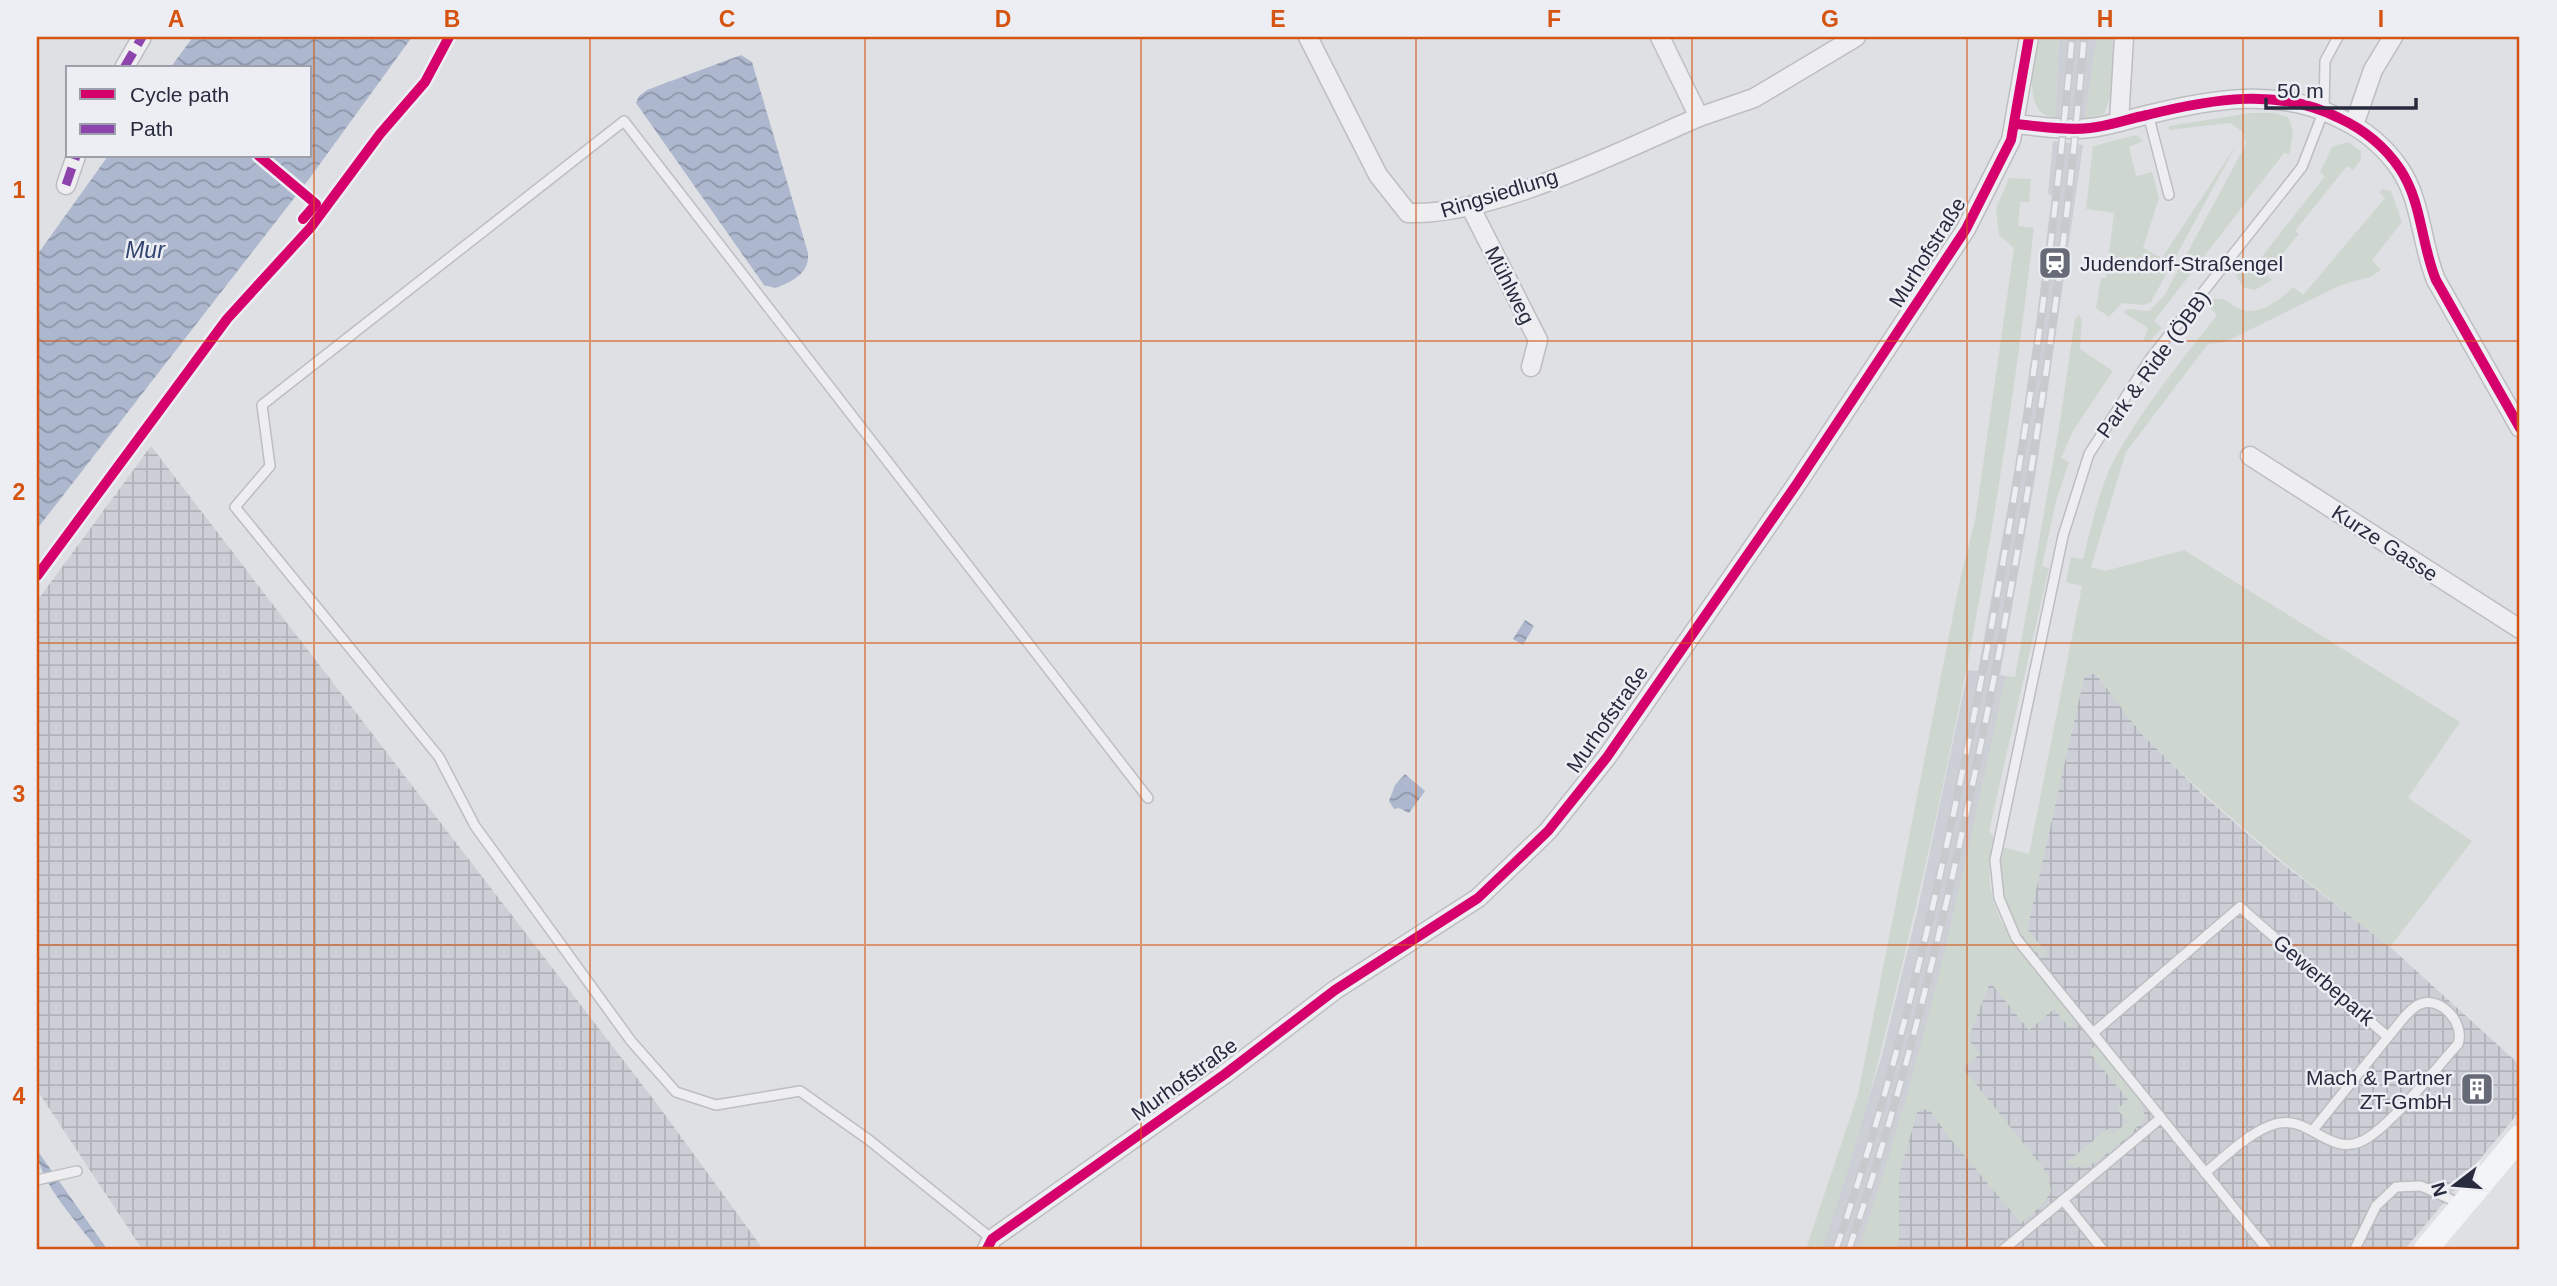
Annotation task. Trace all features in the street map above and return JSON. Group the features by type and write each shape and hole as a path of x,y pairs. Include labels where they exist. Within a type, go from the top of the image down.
{"main road":[{"path":"2426,1249 2520,1137"}],"street":[{"path":"125,66 142,37"},
{"name":"Ringsiedlung","path":"1308,37 1378,175 1408,213 1438,214 1470,206 1592,163 1699,117 1754,98 1856,37"},
{"path":"1660,37 1699,117"},
{"path":"2029,37 2015,124 2082,128 2148,114 2262,97 2288,100 2324,110 2354,125 2373,139 2400,169 2414,199 2435,280 2520,428"},
{"path":"2119,122 2123,37"},
{"path":"2354,125 2373,70 2393,37"},
{"name":"Murhofstraße","path":"989,1244 1225,1074 1335,990 1478,898 1548,831 1607,757 1911,316 1966,229 2005,156 2015,124"},
{"path":"66,185 75,158"},
{"name":"Mühlweg","path":"1470,206 1538,340 1531,367"},
{"name":"Kurze Gasse","path":"2250,456 2520,629"}],"lane":[{"path":"2324,110 2323,69 2330,49 2338,37"},
{"name":"Park & Ride (ÖBB)","path":"2093,1033 2016,938 2003,913 1996,886 1995,860 2057,563 2077,487 2097,440 2150,359 2302,167 2324,110"},
{"path":"2148,114 2169,195"},
{"path":"989,1244 869,1140 800,1091 716,1105 676,1093 631,1041 475,826 439,757 235,507 270,466 262,405 624,121 1148,798"},
{"name":"Gewerbepark","path":"2093,1033 2239,907 2388,1037 2416,1006 2431,1003 2454,1017 2462,1035 2458,1044 2375,1133 2346,1145 2330,1142 2313,1130 2294,1122 2277,1124 2256,1133 2205,1173"},
{"path":"2093,1033 2267,1249"},
{"path":"2313,1130 2388,1037"},
{"path":"2004,1249 2161,1118"},
{"path":"37,1180 77,1171"},
{"path":"2355,1249 2376,1206 2396,1187 2411,1184 2421,1186 2463,1206"},
{"path":"2063,1200 2102,1249"}],"shaded area":[{"path":"2037,37 2059,37 2055,118 2044,114 2033,97"},
{"path":"2059,37 2097,37 2085,120 2055,117"},
{"path":"2097,37 2113,37 2112,92 2104,114 2085,119"},
{"path":"2250,113 2274,113 2288,117 2293,131 2289,155 2284,153 2154,321 2162,328 2150,341 2143,341 2148,328 2123,312 2128,309 2149,311 2164,296 2246,144 2243,132 2230,123 2169,130 2169,126"},
{"path":"2136,135 2143,141 2129,147 2136,176 2152,172 2159,198 2143,248 2162,258 2237,144 2151,302 2144,305 2122,303 2109,317 2096,308 2101,278 2106,278 2114,213 2086,209 2093,146"},
{"path":"2053,141 2083,145 2035,479 2000,675 2015,678 1956,938 1864,1249 1822,1249 1882,1055 1918,908 1968,670 1978,671 2018,451 2035,333 2052,195 2048,194"},
{"path":"2348,142 2361,151 2361,160 2353,170 2347,166 2295,231 2299,234 2266,274 2272,280 2255,290 2244,288 2236,276 2240,263 2250,272 2325,176 2320,172 2332,147"},
{"path":"2009,178 2031,179 2029,202 2020,202 2018,226 2034,228 2010,414 1980,598 1944,782 1866,1108 1822,1249 1806,1249 1858,1094 1961,575 1975,521 2014,248 1999,235 1996,209"},
{"path":"2383,189 2391,191 2402,222 2372,260 2381,270 2370,277 2341,285 2225,342 2208,344 2126,452 2091,567 2105,571 2184,550 2460,722 2408,798 2472,841 2390,947 2203,793 2145,737 2095,673 2084,677 2027,929 2048,954 2043,958 2022,935 2008,908 2002,878 2003,847 2029,854 2082,586 2066,582 2071,557 2083,559 2096,506 2110,468 2151,401 2217,315 2207,305 2213,299 2223,299 2240,309 2250,311 2270,305 2293,287 2303,295 2385,198 2379,192"},
{"path":"2079,315 2082,319 2080,349 2113,371 2073,431 2061,458 2069,462 2056,501 2042,566 2049,568 1989,831 1994,837 1990,866 1991,891 1998,914 2023,955 2073,1015 2076,1026 2069,1027 2054,1009 2029,1030 1990,982 1968,1039 1980,1054 1963,1068 2048,1174 2051,1192 2041,1206 2021,1223 1948,1136 1929,1109 1918,1110 1899,1175 1899,1249 1858,1249 1882,1179 1923,1037 2006,676 2015,677 2060,422 2075,319"},
{"path":"151,446 660,1108 763,1249 142,1249 37,1090 37,601"},
{"path":"2095,673 2142,734 2203,795 2274,857 2390,947 2520,1065 2520,1111 2405,1249 1864,1249 1907,1111 1967,1039 1990,982 2027,929 2084,677"},
{"path":"2096,1047 2138,1097 2145,1116 2128,1136 2102,1157 2088,1166 2077,1167 2066,1163 2108,1129 2113,1134 2128,1122 2117,1109 2128,1100 2090,1053 2091,1048"}],"water":[{"name":"Mur","path":"193,37 412,37 309,179 37,529 37,255 107,158 312,158 312,66 171,66"},
{"path":"741,55 752,62 808,253 806,266 799,276 775,288 764,285 636,103 639,96 647,90"},
{"path":"1525,620 1534,626 1523,645 1513,639"},
{"path":"1405,774 1425,791 1409,813 1399,808 1394,809 1389,801 1395,785"},
{"path":"37,1150 107,1249 97,1249 60,1201 44,1175"}],"railway":[{"path":"1836,1249 1874,1131 1922,951 1950,830 1999,587 2042,313 2072,37"},
{"path":"1849,1249 1887,1130 1920,1010 1963,829 1994,677 2027,496 2054,313 2084,37"}],"marked path":[{"path":"125,66 142,37"},
{"path":"66,185 75,158"}],"cycle path":[{"path":"37,576 227,319 311,227 380,134 425,82 449,37"},
{"path":"987,1249 992,1239 1225,1074 1335,990 1478,898 1548,831 1607,757 1796,485 1966,229 2011,140 2029,37"},
{"path":"2015,124 2081,129 2196,104 2269,99 2316,108 2357,128 2388,153 2400,169 2413,195 2436,280 2520,428"},
{"path":"261,158 316,204 303,219"}],"place":[{"name":"Judendorf-Straßengel","path":"2055,263"},
{"name":"Mach & Partner ZT-GmbH","path":"2477,1089"}]}
